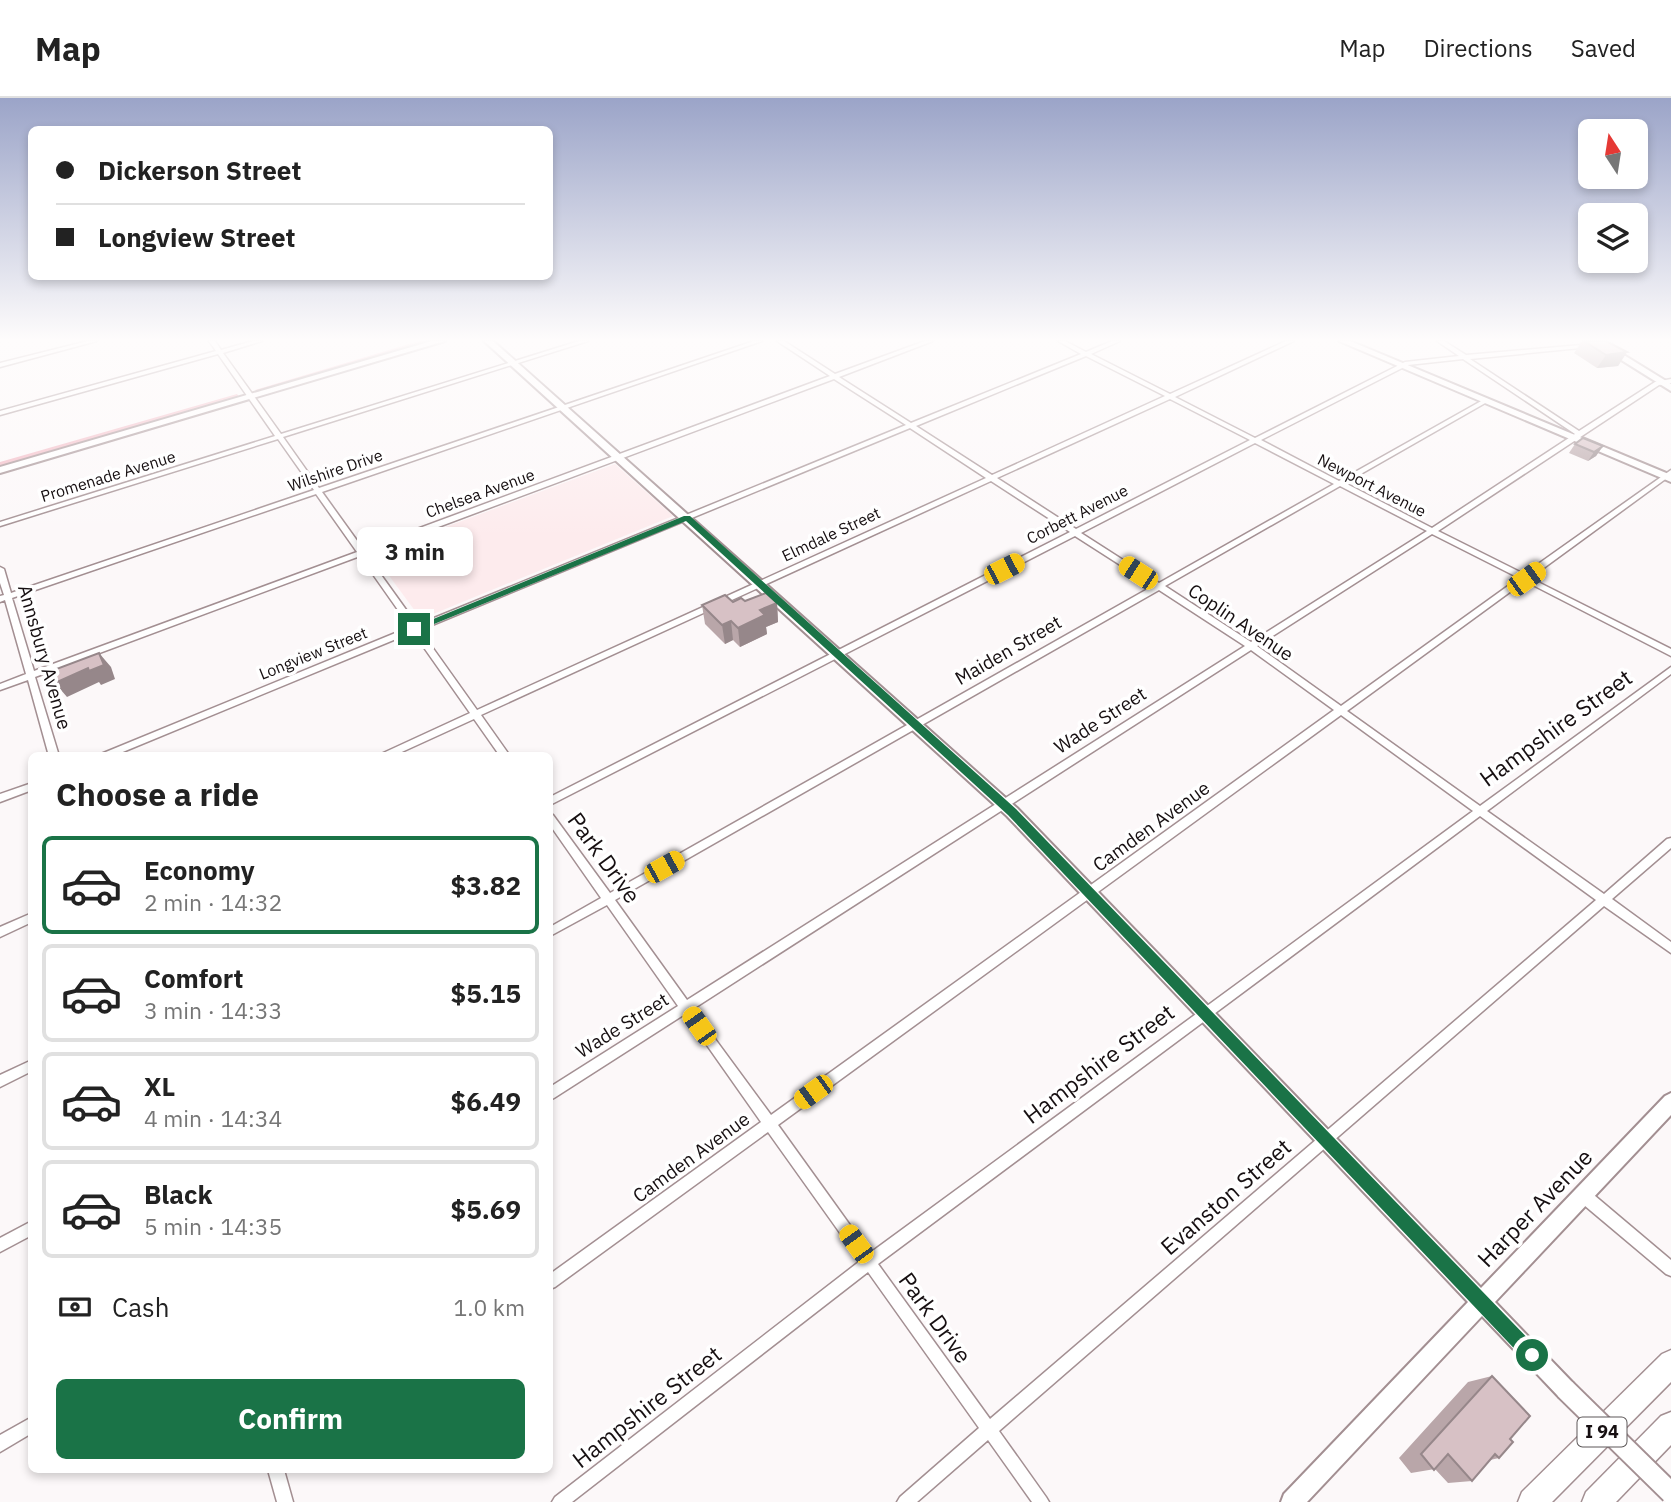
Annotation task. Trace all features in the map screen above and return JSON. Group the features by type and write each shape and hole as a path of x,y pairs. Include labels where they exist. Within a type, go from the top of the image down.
{"highway":[{"name":"I 94","path":"1532,1502 1671,1363"},
{"name":"I 94","path":"1596,1502 1671,1426"}],"street":[{"path":"0,413 23,407"},
{"path":"0,460 196,407"},
{"path":"0,470 203,407"},
{"path":"259,407 359,553 502,752"},
{"name":"Promenade Avenue","path":"0,524 376,407"},
{"name":"Wilshire Drive","path":"4,598 568,407"},
{"name":"Chelsea Avenue","path":"0,687 754,407"},
{"name":"Coplin Avenue","path":"879,407 1251,646 1671,948"},
{"name":"Longview Street","path":"114,752 957,407"},
{"name":"Elmdale Street","path":"393,752 1147,407"},
{"name":"Newport Avenue","path":"1190,407 1671,653"},
{"name":"Corbett Avenue","path":"553,799 1323,407"},
{"name":"Maiden Street","path":"553,930 1475,407"},
{"path":"1500,407 1577,436 1669,476"},
{"path":"1535,407 1577,436"},
{"name":"Wade Street","path":"553,1092 1577,436 1629,407"},
{"path":"564,408 1004,805 1481,1303 1671,1493"},
{"name":"Camden Avenue","path":"553,1280 1669,476"},
{"name":"Annsbury Avenue","path":"0,569 4,598 53,752"},
{"name":"Hampshire Street","path":"560,1502 869,1262 1204,1012 1671,670"},
{"path":"0,799 28,788"},
{"name":"Park Drive","path":"553,822 1041,1502"},
{"name":"Evanston Street","path":"905,1502 1671,842"},
{"path":"0,932 28,919"},
{"path":"0,1081 28,1067"},
{"name":"Harper Avenue","path":"1292,1502 1671,1102"},
{"path":"1583,1195 1671,1269"},
{"path":"0,1245 28,1229"},
{"path":"0,1444 28,1426"},
{"path":"280,1473 285,1502"}],"shaded area":[{"path":"193,407 211,407 0,468 0,462"},
{"path":"615,464 673,516 421,619 373,554"}],"building":[{"path":"1583,438 1603,446 1594,452 1575,444"},
{"path":"766,593 777,603 760,610 765,615 738,628 731,621 722,625 702,605 725,595 733,602 741,598 745,601"},
{"path":"99,653 104,665 89,671 88,668 55,683 51,671"},
{"path":"1492,1376 1530,1416 1510,1439 1513,1442 1499,1458 1495,1454 1472,1481 1448,1454 1434,1470 1421,1454"}],"route":[{"path":"414,629 687,517 1012,812 1532,1355"}]}
